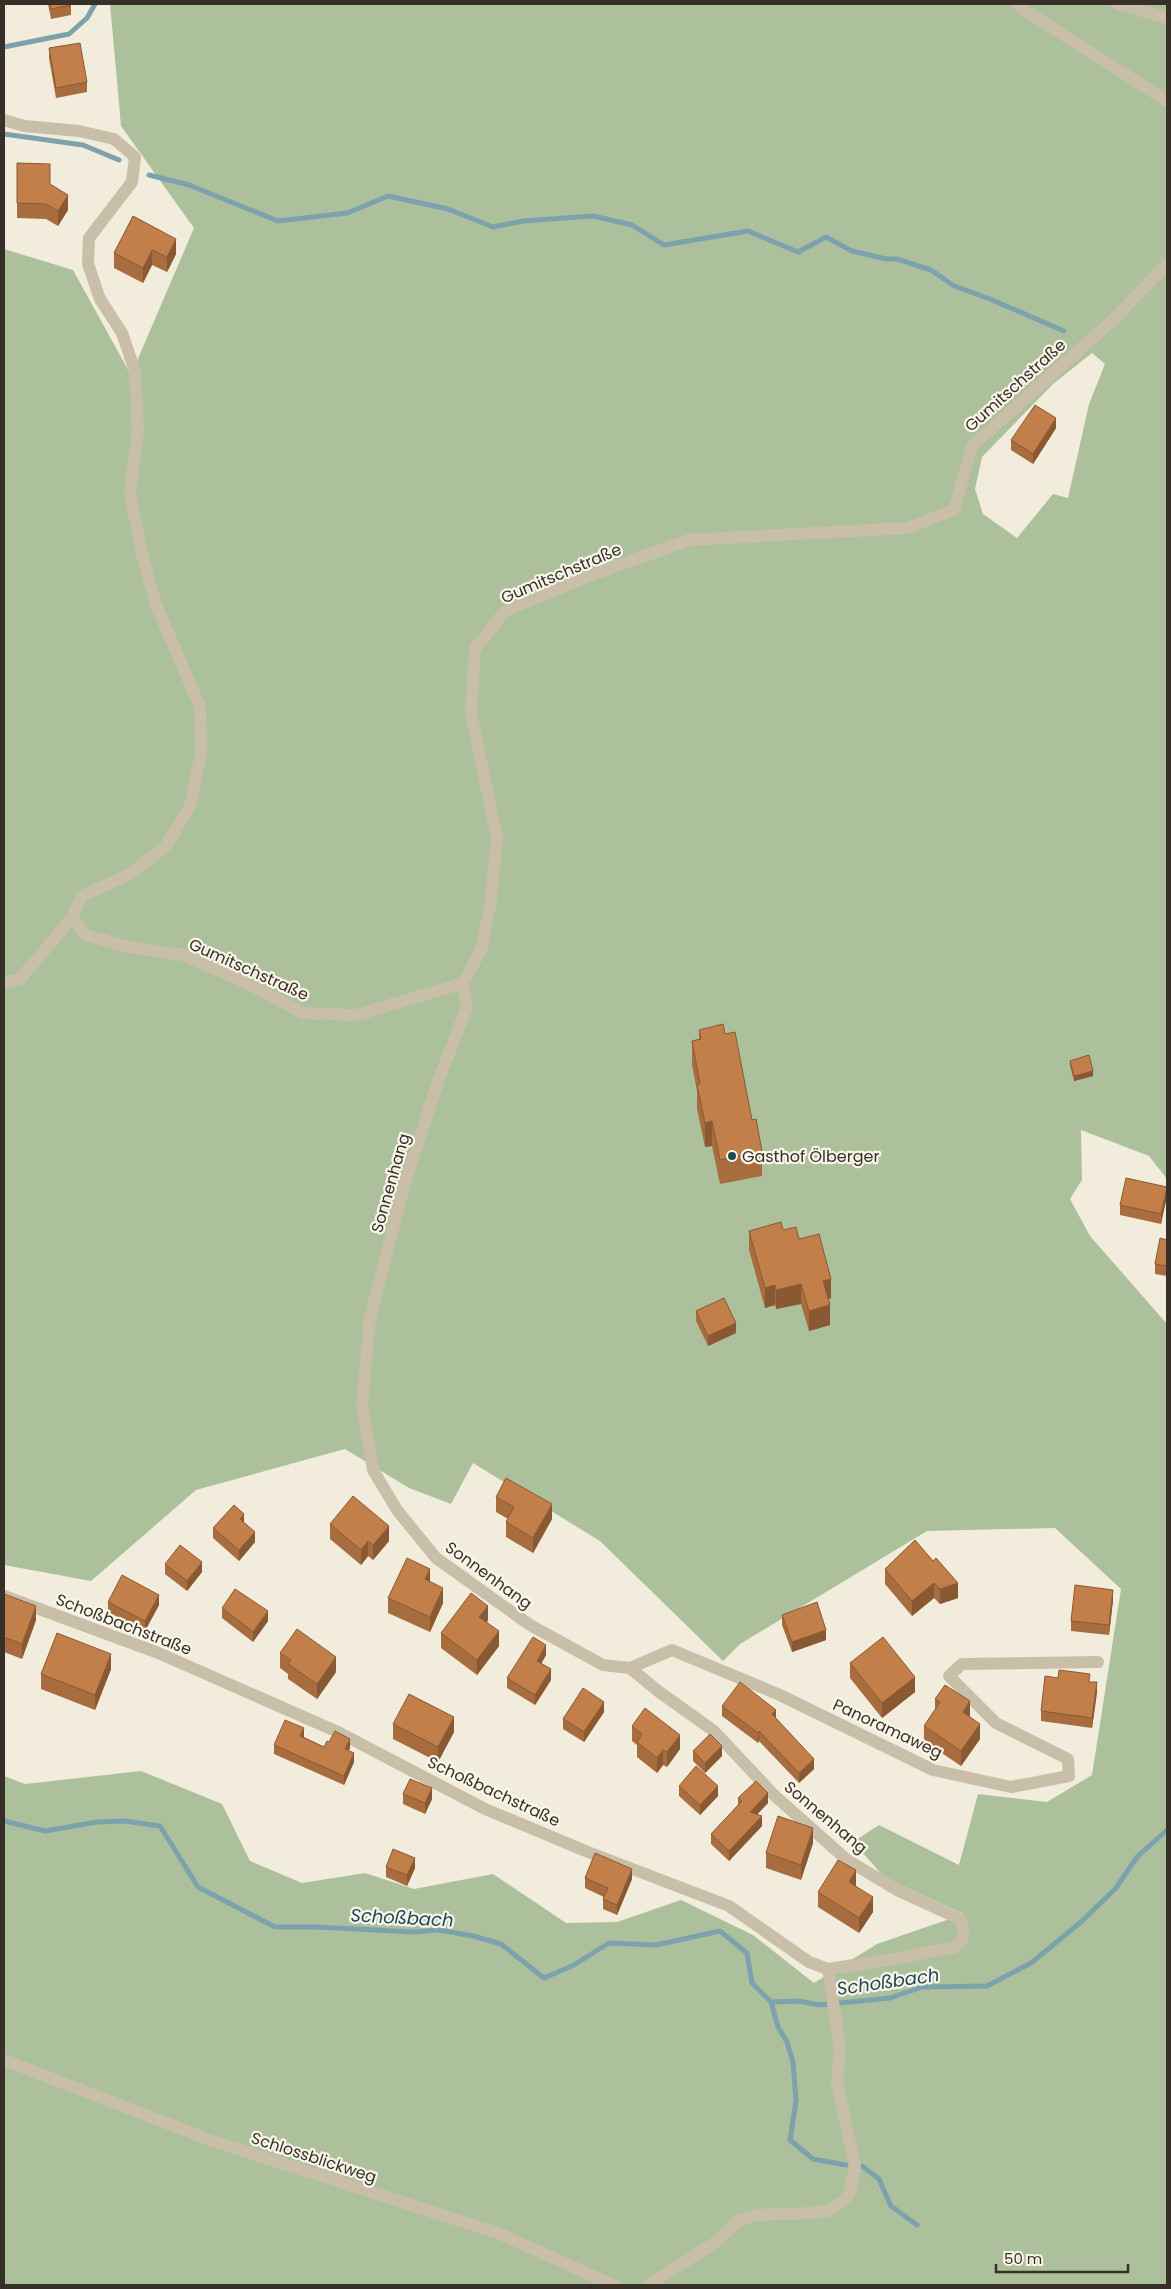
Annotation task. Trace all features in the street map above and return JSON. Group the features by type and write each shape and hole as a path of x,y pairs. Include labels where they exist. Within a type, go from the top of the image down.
{"street":[{"path":"1018,4 1021,8 1167,101"},
{"path":"1117,4 1167,18"},
{"path":"4,120 24,126 79,131 114,139 135,157 132,182 89,238 88,264 100,299 122,333 135,371 138,431 130,494 142,554 156,605 200,706 201,753 190,806 166,846 130,874 82,896 72,918 20,979 4,984"},
{"name":"Gumitschstraße","path":"72,918 86,935 124,946 183,954 247,983 303,1013 356,1015 463,983 482,948 491,900 497,838 471,713 474,649 505,611 594,574 690,540 907,528 954,510 972,446 1114,319 1167,264"},
{"name":"Sonnenhang","path":"463,983 467,1007 439,1079 405,1183 370,1318 362,1404 373,1470 397,1510 436,1558 530,1626 603,1664 630,1668 658,1691 714,1731 774,1795 846,1860 899,1891 960,1919 964,1932 962,1940 955,1947 828,1969"},
{"name":"Schoßbachstraße","path":"4,1596 165,1656 338,1732 485,1808 588,1852 729,1906 809,1962 828,1969"},
{"name":"Panoramaweg","path":"630,1668 672,1650 780,1694 933,1770 1012,1787 1069,1776 1068,1759 996,1723 949,1676 962,1664 1098,1662"},
{"path":"648,2285 716,2242 738,2220 756,2215 812,2214 827,2211 846,2199 850,2191 855,2166 837,2083 840,2047 828,1969"},
{"name":"Schlossblickweg","path":"4,2060 210,2140 498,2234 613,2285"}],"green space":[{"path":"110,4 1167,4 1167,1179 1149,1156 1081,1130 1082,1180 1070,1199 1090,1236 1167,1324 1167,2285 4,2285 4,1776 25,1784 141,1771 222,1804 250,1861 302,1883 365,1873 414,1889 493,1874 566,1923 617,1922 681,1900 753,1935 814,1983 877,1944 964,1914 885,1878 853,1842 879,1825 959,1865 978,1794 1047,1802 1092,1775 1121,1589 1055,1528 927,1531 740,1644 723,1661 600,1541 473,1463 451,1504 409,1488 345,1449 196,1490 91,1581 4,1565 4,249 73,270 131,375 194,228 121,126","holes":["1092,353 1105,364 1089,404 1068,498 1053,494 1017,538 983,514 975,489 982,457 1053,384"]}],"building":[{"path":"50,4 71,4 71,5 51,9"},
{"path":"80,43 87,82 56,88 49,48"},
{"path":"17,163 50,164 50,184 68,195 58,211 46,204 17,203"},
{"path":"133,216 176,239 167,257 152,250 143,268 114,253"},
{"path":"1035,405 1056,418 1033,454 1011,440"},
{"path":"723,1024 725,1034 735,1032 752,1120 756,1119 762,1151 720,1160 712,1121 705,1123 697,1085 700,1084 692,1041 701,1039 699,1030"},
{"path":"1089,1055 1093,1071 1074,1076 1070,1061"},
{"path":"1126,1178 1167,1187 1161,1214 1120,1205"},
{"path":"781,1222 783,1230 796,1227 799,1239 819,1234 831,1279 823,1281 830,1305 809,1311 801,1284 776,1290 775,1285 765,1288 749,1231"},
{"path":"1160,1238 1167,1240 1167,1266 1155,1264"},
{"path":"724,1298 736,1323 708,1336 696,1311"},
{"path":"506,1478 552,1504 533,1538 506,1522 514,1507 496,1497"},
{"path":"353,1496 389,1526 373,1545 368,1541 361,1550 330,1524"},
{"path":"234,1505 244,1514 240,1519 255,1532 239,1550 213,1528"},
{"path":"915,1540 933,1561 936,1558 958,1583 940,1589 934,1583 912,1601 885,1569"},
{"path":"180,1545 202,1562 187,1581 165,1564"},
{"path":"407,1558 430,1569 425,1579 443,1588 430,1617 388,1598"},
{"path":"122,1575 159,1595 145,1621 108,1602"},
{"path":"1075,1585 1113,1590 1109,1625 1071,1621"},
{"path":"235,1589 268,1611 253,1632 222,1608"},
{"path":"471,1593 488,1606 479,1617 499,1631 477,1660 441,1633"},
{"path":"4,1594 36,1606 22,1644 4,1637"},
{"path":"817,1602 826,1630 792,1642 782,1615"},
{"path":"297,1629 336,1657 317,1684 288,1664 291,1660 280,1653"},
{"path":"57,1633 111,1654 95,1695 41,1674"},
{"path":"533,1637 546,1645 537,1661 551,1669 535,1695 507,1678"},
{"path":"883,1637 915,1677 882,1703 850,1663"},
{"path":"1059,1670 1090,1674 1089,1682 1097,1682 1092,1718 1041,1711 1045,1676 1058,1678"},
{"path":"740,1682 776,1710 772,1714 814,1759 799,1773 759,1731 758,1733 722,1706"},
{"path":"945,1685 970,1701 963,1712 980,1724 961,1751 924,1726 940,1702 935,1699"},
{"path":"583,1688 604,1702 584,1732 563,1719"},
{"path":"409,1694 454,1717 438,1747 393,1724"},
{"path":"645,1708 680,1735 667,1752 663,1750 657,1758 637,1742 642,1734 632,1726"},
{"path":"285,1720 304,1728 300,1736 324,1747 335,1731 350,1739 345,1749 354,1753 344,1776 274,1745"},
{"path":"710,1734 722,1746 705,1763 693,1751"},
{"path":"696,1766 718,1786 700,1805 679,1786"},
{"path":"410,1779 432,1788 425,1803 403,1794"},
{"path":"756,1781 768,1793 750,1812 762,1816 729,1851 711,1834 742,1801 738,1798"},
{"path":"778,1816 813,1828 801,1865 766,1853"},
{"path":"393,1849 415,1858 407,1875 386,1867"},
{"path":"595,1853 632,1869 617,1905 603,1899 608,1888 585,1878"},
{"path":"838,1860 856,1870 849,1882 873,1897 859,1918 818,1892"}],"waterway":[{"path":"4,47 69,34 87,18 95,4"},
{"path":"4,134 83,145 119,160"},
{"path":"149,175 189,185 278,221 347,213 388,196 448,209 493,227 523,221 593,216 632,225 664,245 748,231 798,252 826,237 852,251 886,259 897,259 931,270 954,286 990,299 1064,331"},
{"name":"Schoßbach","path":"4,1821 45,1831 97,1822 125,1821 160,1826 198,1887 275,1927 317,1927 414,1932 439,1930 473,1936 501,1944 544,1978 574,1965 609,1943 656,1945 720,1931 747,1953 752,1983 771,2002 799,2001 819,2005 890,1998 922,1987 987,1986 1031,1963 1081,1922 1116,1888 1137,1857 1167,1830"},
{"path":"771,2002 778,2027 787,2042 793,2062 796,2101 790,2140 813,2159 846,2165"},
{"path":"862,2166 879,2179 891,2206 917,2225"}],"place":[{"name":"Gasthof Ölberger","path":"732,1156"}]}
